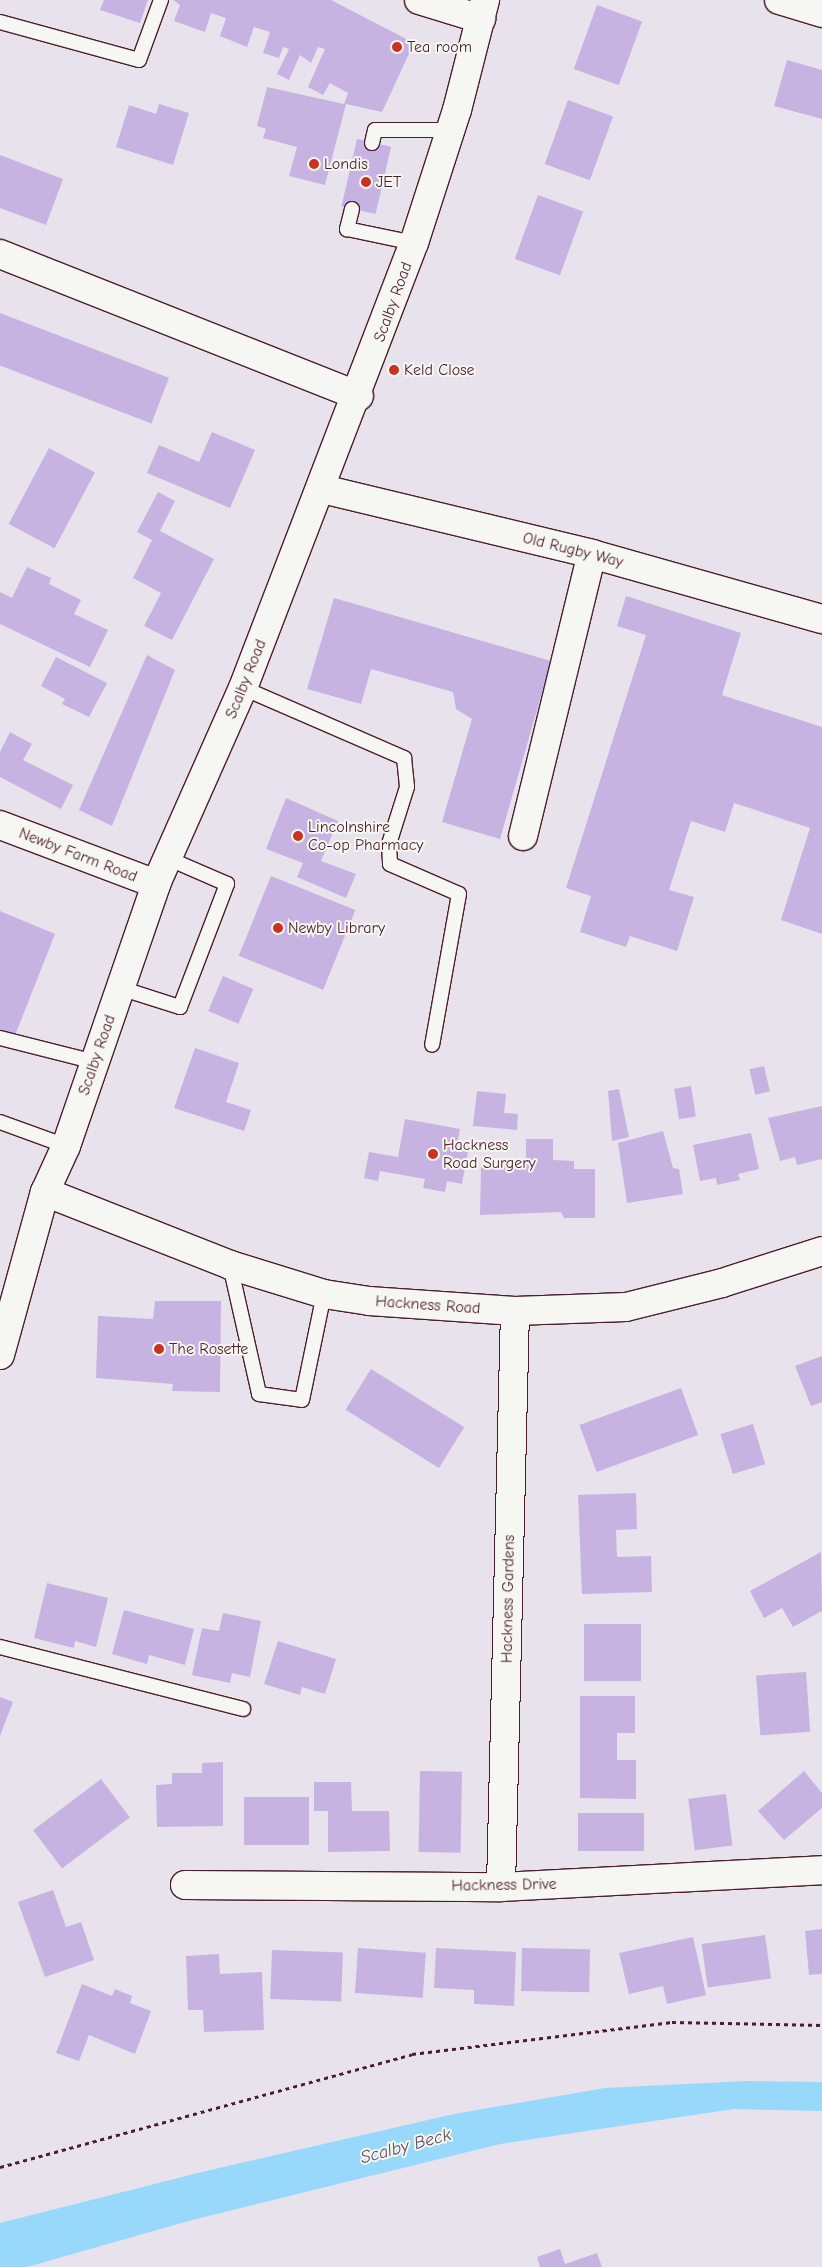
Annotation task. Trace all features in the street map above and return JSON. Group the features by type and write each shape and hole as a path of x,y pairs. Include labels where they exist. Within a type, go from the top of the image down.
{"main road":[{"path":"419,0 483,10"},
{"path":"779,0 822,13"},
{"name":"Scalby Road","path":"0,1355 45,1192 66,1146 156,884 244,688 358,396 414,243 451,130 483,10"},
{"path":"0,254 358,396"},
{"name":"Old Rugby Way","path":"322,489 592,554 822,619"},
{"path":"523,836 592,554"},
{"name":"Newby Farm Road","path":"0,825 156,884"},
{"name":"Hackness Road","path":"45,1192 230,1265 324,1294 515,1311 626,1307 722,1283 822,1251"},
{"name":"Hackness Gardens","path":"500,1887 515,1311"},
{"name":"Hackness Drive","path":"185,1885 500,1887 822,1870"}],"lane":[{"path":"0,22 139,60 161,0"},
{"path":"372,143 375,130 451,130"},
{"path":"352,209 347,229 414,243"},
{"path":"244,688 404,758 407,787 389,844 390,864 459,894 432,1045"},
{"path":"120,988 180,1007 226,884 167,858"},
{"path":"0,1038 95,1062"},
{"path":"0,1122 66,1146"},
{"path":"230,1265 259,1394 302,1400 324,1294"},
{"path":"0,1647 243,1709"}],"path":[{"path":"0,2166 412,2054 672,2022 822,2025"}],"water":[{"name":"Scalby Beck","path":"746,2081 822,2082 822,2111 734,2109 500,2144 192,2220 27,2267 0,2267 0,2223 202,2172 454,2114 605,2088"}],"building":[{"path":"104,0 148,0 140,23 100,10"},
{"path":"173,0 331,0 414,43 382,112 346,104 325,185 289,176 297,147 263,138 266,129 257,126 267,87 344,104 348,93 330,83 323,95 308,87 325,49 318,47 311,63 300,55 289,80 277,74 289,49 283,47 279,58 263,53 270,32 254,27 247,47 220,36 226,18 211,13 205,32 174,21 180,5"},
{"path":"597,5 642,21 619,85 574,69"},
{"path":"787,60 822,70 822,119 774,106"},
{"path":"568,100 613,116 590,180 545,164"},
{"path":"159,104 189,113 173,165 116,147 129,105 156,114"},
{"path":"357,139 391,147 376,214 341,206"},
{"path":"0,155 63,179 46,225 0,208"},
{"path":"538,195 583,211 560,275 515,259"},
{"path":"0,313 169,378 151,424 0,365"},
{"path":"212,432 255,450 230,508 147,473 159,445 199,462"},
{"path":"49,448 95,472 55,548 9,524"},
{"path":"158,492 175,501 160,531 214,559 172,640 144,626 161,593 133,578 152,540 137,532"},
{"path":"27,567 51,578 49,584 81,600 74,614 108,630 90,667 0,624 0,592 12,598"},
{"path":"626,596 741,633 722,695 822,727 822,934 781,920 810,828 734,803 725,832 691,821 669,890 694,897 677,951 630,936 626,947 580,932 591,896 566,888 646,635 617,626"},
{"path":"334,598 551,661 500,839 442,822 472,719 456,709 453,692 371,669 361,704 307,689"},
{"path":"147,655 175,670 112,826 79,810"},
{"path":"56,657 107,683 89,717 62,704 65,699 41,686"},
{"path":"10,732 32,744 23,760 73,785 61,809 0,777 0,752"},
{"path":"286,798 338,821 321,861 356,874 346,898 297,877 303,863 266,849"},
{"path":"271,876 355,910 323,990 239,956"},
{"path":"0,911 55,934 14,1038 0,1032"},
{"path":"223,976 253,989 239,1024 208,1011"},
{"path":"195,1048 239,1063 226,1102 251,1110 244,1131 174,1108"},
{"path":"764,1066 770,1091 755,1095 749,1069"},
{"path":"691,1086 696,1117 679,1119 674,1089"},
{"path":"619,1089 629,1137 612,1141 608,1091"},
{"path":"477,1091 506,1094 504,1113 518,1114 517,1130 473,1126"},
{"path":"822,1106 822,1159 797,1165 795,1157 780,1161 768,1118"},
{"name":"Hackness Road Surgery","path":"405,1119 460,1129 457,1144 469,1146 462,1184 447,1181 445,1192 423,1188 425,1179 380,1171 378,1181 364,1178 369,1152 398,1157"},
{"path":"663,1131 673,1168 679,1169 683,1194 627,1203 618,1143"},
{"path":"751,1133 759,1169 738,1174 740,1180 717,1185 716,1178 700,1181 693,1145"},
{"path":"526,1139 553,1139 553,1160 574,1161 574,1169 595,1169 595,1218 564,1218 561,1212 480,1215 481,1167 507,1167 507,1159 526,1160"},
{"name":"The Rosette","path":"155,1301 221,1301 220,1392 172,1391 173,1384 96,1378 98,1316 153,1319"},
{"path":"822,1356 822,1402 811,1406 795,1366"},
{"path":"371,1369 464,1427 439,1468 346,1410"},
{"path":"681,1388 698,1435 597,1472 580,1425"},
{"path":"753,1424 765,1464 733,1474 720,1434"},
{"path":"636,1493 637,1529 616,1530 617,1557 651,1556 652,1592 582,1594 578,1495"},
{"path":"821,1552 822,1611 793,1627 782,1608 764,1618 750,1591"},
{"path":"47,1583 108,1598 96,1647 75,1641 74,1648 34,1638"},
{"path":"124,1610 194,1629 185,1665 149,1655 147,1664 112,1654"},
{"path":"223,1613 261,1621 250,1677 232,1673 230,1683 192,1675 202,1628 219,1631"},
{"path":"584,1624 641,1624 641,1681 584,1681"},
{"path":"278,1641 336,1659 325,1694 302,1687 300,1695 264,1684"},
{"path":"806,1672 810,1732 760,1735 756,1675"},
{"path":"580,1696 635,1696 635,1733 617,1733 617,1760 636,1760 636,1799 580,1798"},
{"path":"0,1697 13,1702 0,1736"},
{"path":"223,1762 223,1826 157,1827 156,1785 172,1784 172,1773 202,1773 202,1763"},
{"path":"420,1771 462,1772 461,1853 419,1852"},
{"path":"804,1771 822,1793 822,1808 784,1840 758,1811"},
{"path":"101,1779 130,1817 62,1868 33,1830"},
{"path":"314,1782 351,1782 352,1811 389,1811 390,1851 328,1852 328,1811 314,1811"},
{"path":"726,1794 732,1846 695,1850 688,1799"},
{"path":"244,1797 309,1797 309,1845 244,1845"},
{"path":"578,1813 644,1813 644,1851 578,1851"},
{"path":"53,1890 66,1927 81,1922 94,1960 45,1977 18,1902"},
{"path":"822,1929 822,1974 809,1975 805,1931"},
{"path":"765,1935 771,1979 708,1987 702,1944"},
{"path":"693,1937 706,1995 667,2004 663,1986 629,1994 619,1953"},
{"path":"358,1948 426,1953 423,1998 355,1993"},
{"path":"436,1948 516,1952 514,2006 474,2004 474,1990 434,1988"},
{"path":"522,1948 590,1949 589,1992 521,1991"},
{"path":"272,1950 343,1952 341,2001 270,1999"},
{"path":"219,1954 220,1974 262,1972 264,2030 204,2032 203,2010 188,2010 186,1956"},
{"path":"82,1984 112,1996 115,1989 132,1996 130,2003 151,2011 135,2054 89,2035 79,2061 56,2053"},
{"path":"560,2249 565,2264 597,2253 602,2267 540,2267 537,2257"}],"place":[{"name":"Tea room","path":"397,47"},
{"name":"Londis","path":"314,164"},
{"name":"JET","path":"366,182"},
{"name":"Keld Close","path":"394,370"},
{"name":"Lincolnshire Co-op Pharmacy","path":"298,836"},
{"name":"Newby Library","path":"278,928"},
{"name":"Hackness Road Surgery","path":"433,1154"},
{"name":"The Rosette","path":"159,1349"}]}
